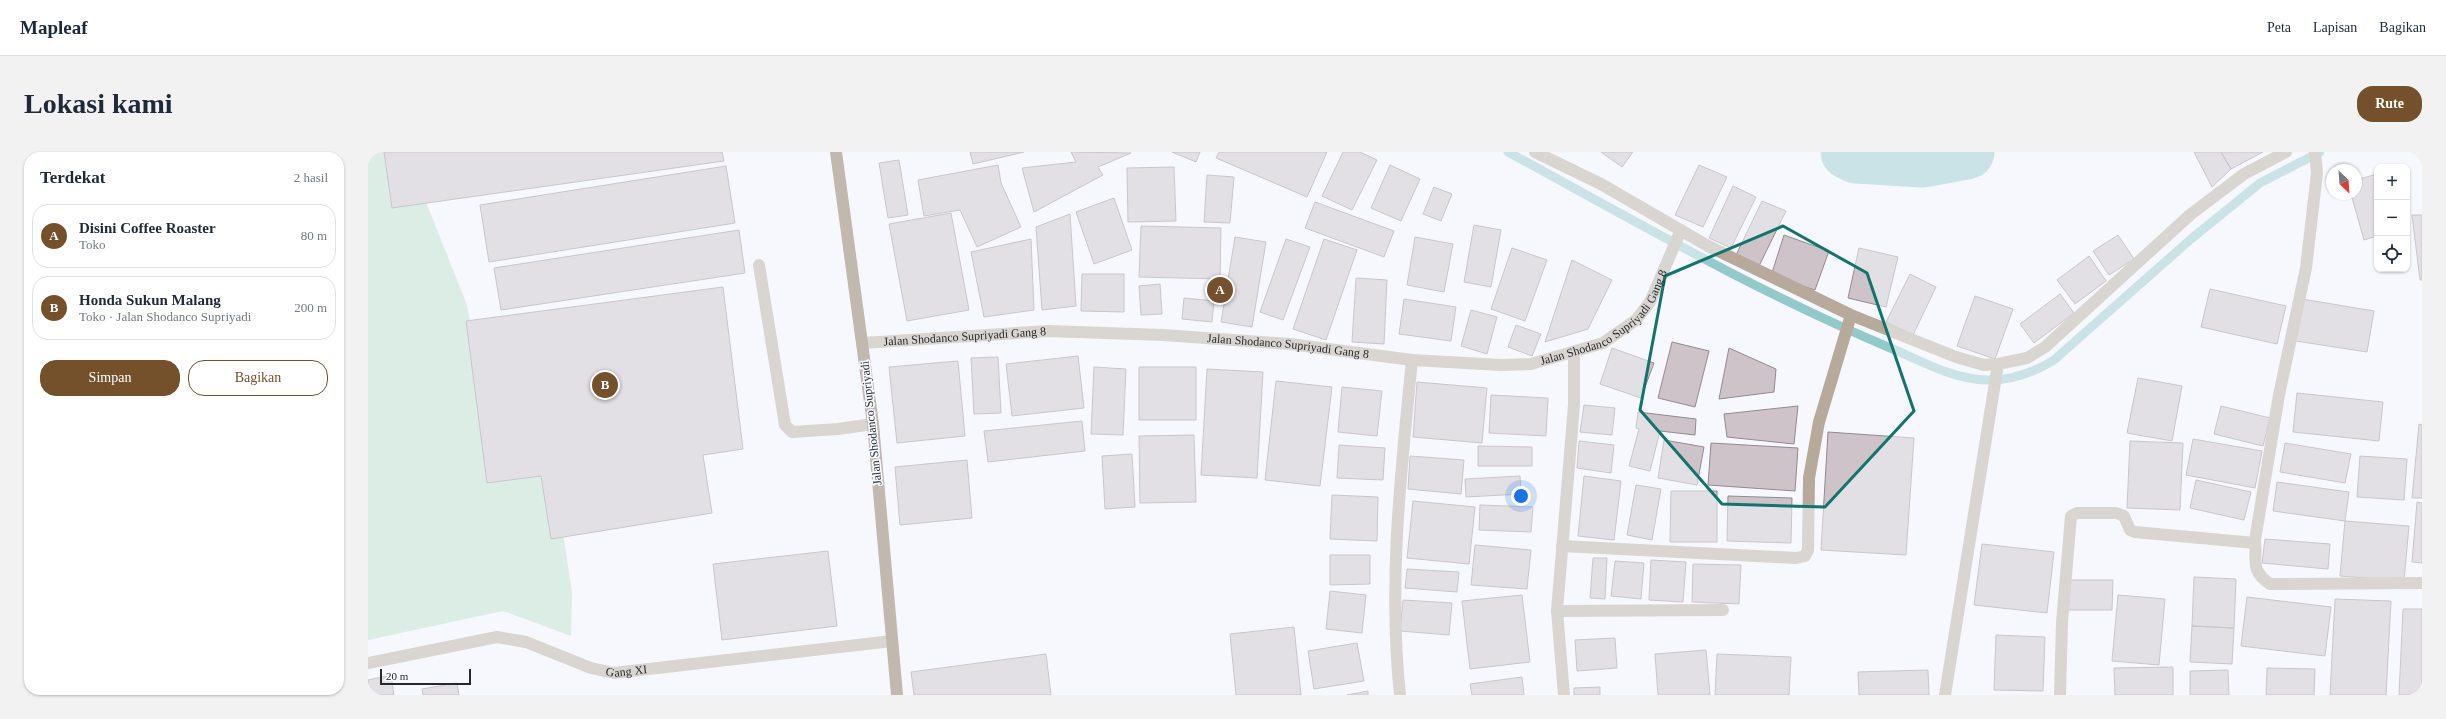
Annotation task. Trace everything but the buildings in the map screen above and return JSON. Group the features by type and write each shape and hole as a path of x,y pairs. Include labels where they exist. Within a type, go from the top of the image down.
{"main road":[{"name":"Jalan Shodanco Supriyadi","path":"836,152 873,424 897,695"}],"street":[{"path":"1535,152 1601,184 1679,234 1708,246 1850,318 1956,357 1997,368 2028,358 2045,347 2191,214 2244,174 2286,152"},
{"path":"2315,152 2317,173 2306,268 2279,396 2255,543 2254,559 2260,577 2270,584 2422,583"},
{"name":"Jalan Shodanco Supriyadi Gang 8","path":"862,344 1056,331 1163,335 1290,344 1412,360 1516,365 1531,364 1603,344 1636,320 1650,302 1679,234"},
{"path":"759,266 785,425 792,432 838,430 873,424"},
{"path":"1562,546 1796,558 1805,556 1808,550 1809,478 1819,422 1850,318"},
{"path":"1564,695 1557,611 1574,405 1574,353"},
{"path":"1400,695 1396,661 1394,567 1412,360"},
{"path":"1945,695 1997,368"},
{"path":"2060,695 2062,623 2071,516 2077,513 2116,513 2124,516 2130,530 2135,532 2255,543"},
{"path":"1557,611 1723,610"},
{"name":"Gang XI","path":"368,663 497,637 526,642 591,668 614,673 892,642"}],"highlighted area":[{"path":"1783,226 1867,273 1914,411 1825,507 1722,504 1640,410 1665,276"}],"green space":[{"path":"368,152 406,152 467,305 496,456 555,479 572,592 571,636 503,611 368,640"}],"waterway":[{"path":"1508,152 1743,279 1839,326 1935,368 1972,379 1985,380 2012,378 2038,369 2054,360 2191,239 2260,183 2320,152"},
{"path":"1848,152 1856,156 1923,160 1967,152"}],"place":[{"name":"Disini Coffee Roaster","path":"1220,290"},
{"name":"Honda Sukun Malang","path":"605,385"}]}
